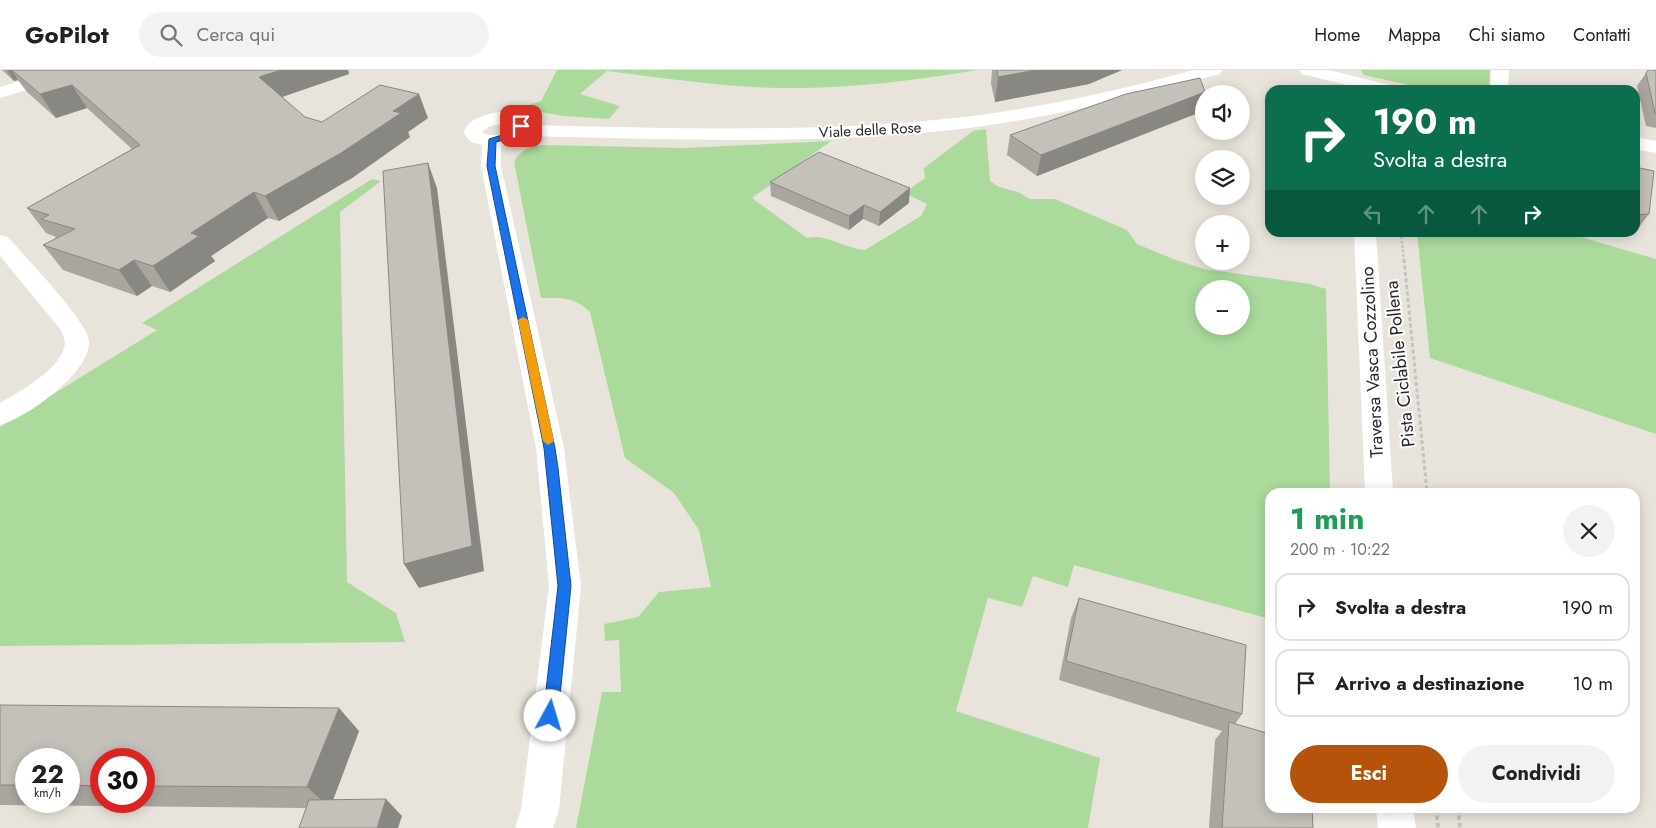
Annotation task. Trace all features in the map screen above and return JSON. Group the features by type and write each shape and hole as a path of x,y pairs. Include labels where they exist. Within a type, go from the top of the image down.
{"street":[{"path":"0,93 74,70"},
{"name":"Viale delle Rose","path":"534,828 540,810 564,586 550,448 491,166 492,140 476,137 473,134 473,129 484,120 500,117 514,119 521,126 519,130 788,134 935,126 1042,111 1172,82 1214,70"},
{"path":"1308,70 1354,85"},
{"path":"1499,85 1500,70"},
{"path":"1640,144 1656,147"},
{"name":"Traversa Vasca Cozzolino","path":"1365,237 1379,488"},
{"path":"0,242 73,328 77,343 70,361 52,382 0,415"},
{"path":"1396,813 1396,828"}],"path":[{"name":"Pista Ciclabile Pollena","path":"1402,237 1427,488"},
{"path":"1436,813 1438,828"},
{"path":"1458,813 1460,828"}],"green space":[{"path":"557,70 977,70 879,84 805,88 737,86 607,71 580,94 620,106 609,119 563,116 524,109 526,106 541,101"},
{"path":"1361,70 1490,70 1489,85 1409,85 1364,75"},
{"path":"986,129 990,181 999,187 1018,192 1030,199 1055,199 1127,230 1137,244 1195,266 1195,270 1211,270 1310,284 1326,289 1330,488 1265,488 1265,618 1074,565 1068,587 1033,576 1022,607 988,598 956,711 1100,758 1088,828 576,828 602,692 621,692 619,640 605,641 604,624 638,617 659,592 711,587 699,530 674,493 625,458 590,312 579,303 573,301 562,298 541,298 514,162 526,149 543,145 684,148 831,141 752,198 807,238 828,239 865,250 921,216 927,204 904,193 925,178 924,168 973,131"},
{"path":"372,179 381,181 340,212 347,582 396,613 405,642 0,646 0,427 157,330 142,323"},
{"path":"1417,237 1581,237 1656,259 1656,434 1430,358"}],"building":[{"path":"12,70 281,70 259,77 305,117 322,122 380,85 419,94 393,111 401,113 341,153 265,196 254,192 191,233 199,236 153,266 134,260 119,270 43,245 75,229 41,219 49,215 27,208 140,145 72,85 40,94"},
{"path":"997,70 1036,70 998,77"},
{"path":"1648,70 1656,70 1656,113 1646,73"},
{"path":"1200,78 1202,85 1195,85 1195,96 1041,155 1010,135 1126,94"},
{"path":"819,152 910,188 880,212 864,205 849,216 770,182"},
{"path":"428,163 472,546 404,564 383,171"},
{"path":"1640,168 1654,171 1649,214 1640,215"},
{"path":"1079,598 1246,645 1242,714 1066,661"},
{"path":"0,705 339,708 307,787 155,786 155,748 90,748 90,786 80,785 80,748 15,748 15,785 0,785"},
{"path":"1229,722 1265,733 1265,813 1312,813 1313,828 1222,828"},
{"path":"386,799 377,828 299,828 309,800"}],"slow traffic":[{"path":"523,320 548,441"}],"route":[{"path":"521,126 515,134 500,140 492,140 491,166 550,448 564,586 550,716"}]}
